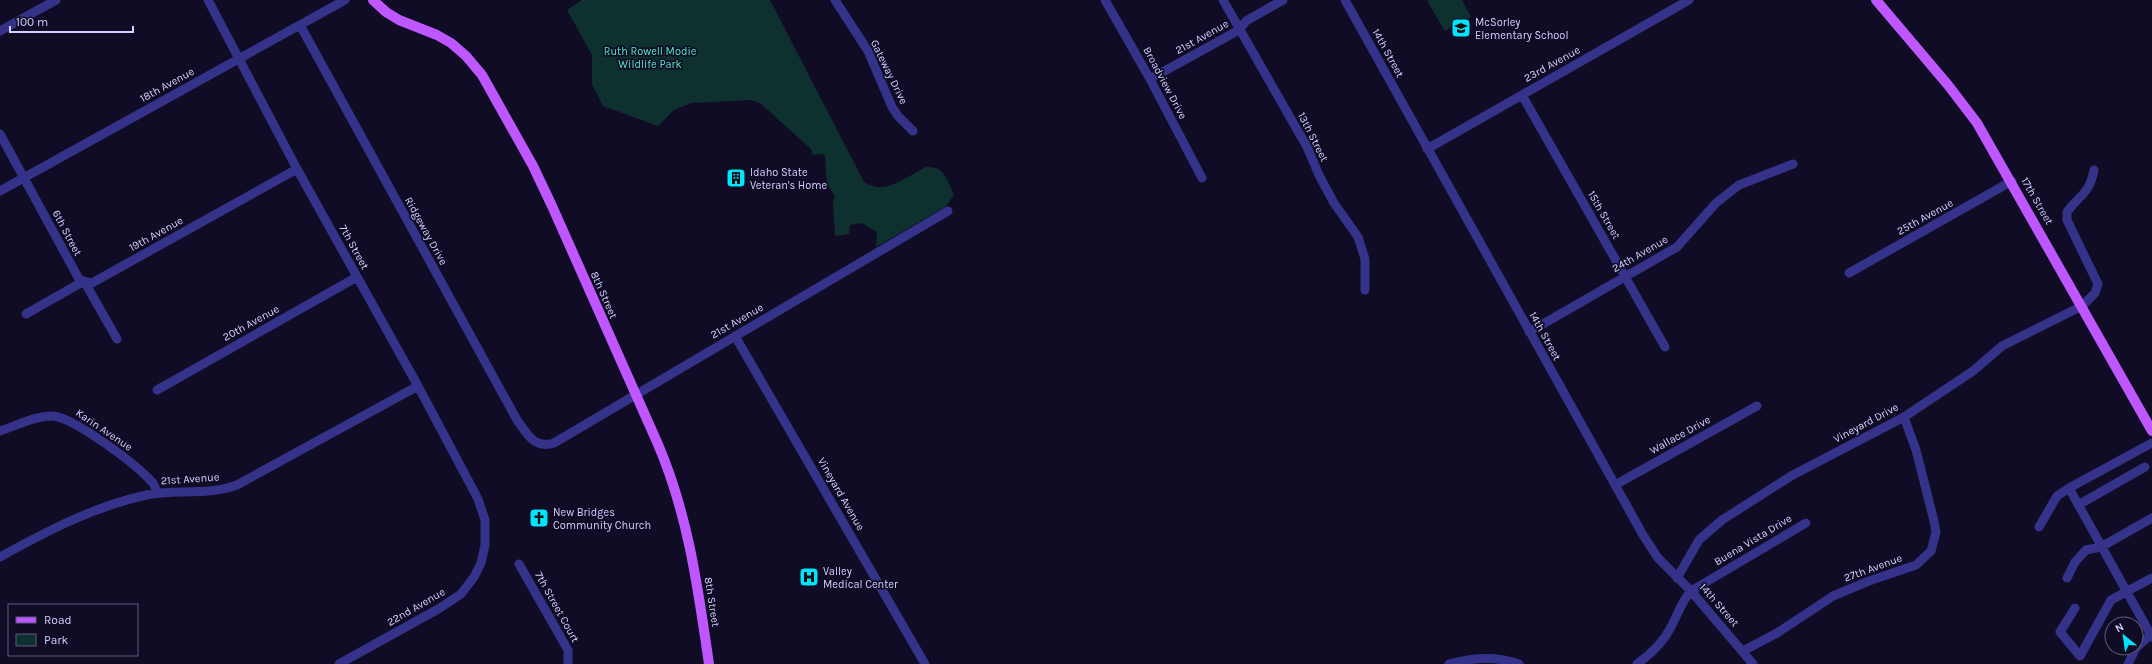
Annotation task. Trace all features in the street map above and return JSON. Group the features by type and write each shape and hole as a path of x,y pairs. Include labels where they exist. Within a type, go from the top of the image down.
{"main road":[{"name":"8th Street","path":"373,0 386,12 399,20 437,35 451,43 466,56 482,75 533,166 664,460 681,508 697,584 709,664"},
{"name":"17th Street","path":"1876,0 1948,85 1977,123 2012,181 2152,431"}],"street":[{"path":"0,31 56,0"},
{"name":"7th Street","path":"208,0 240,58 297,169 418,386 481,504"},
{"name":"18th Avenue","path":"0,191 345,0"},
{"name":"Gateway Drive","path":"835,0 868,51 892,107 898,116 913,131"},
{"name":"Broadview Drive","path":"1105,0 1150,79 1202,178"},
{"name":"13th Street","path":"1223,0 1307,147 1319,175 1334,203 1358,237 1365,259 1365,290"},
{"name":"21st Avenue","path":"1150,79 1239,30 1246,21 1283,0"},
{"name":"14th Street","path":"1345,0 1529,332 1658,558 1691,591 1754,664"},
{"name":"23rd Avenue","path":"1427,149 1689,0"},
{"name":"Ridgeway Drive","path":"300,25 517,420 531,440 537,444"},
{"name":"15th Street","path":"1522,95 1665,347"},
{"name":"6th Street","path":"0,134 79,279 84,281 117,339"},
{"name":"24th Avenue","path":"1529,332 1677,247 1716,203 1739,185 1793,164"},
{"name":"19th Avenue","path":"26,314 84,281 92,283 297,169"},
{"path":"2082,306 2095,293 2098,284 2067,220 2066,212 2087,192 2091,184 2094,170"},
{"name":"25th Avenue","path":"1849,273 2012,181"},
{"name":"21st Avenue","path":"537,444 547,445 554,443 948,211"},
{"name":"20th Avenue","path":"157,390 357,277"},
{"name":"Vineyard Drive","path":"1677,578 1699,540 1722,520 1791,476 1904,417 1973,371 2002,346 2082,306"},
{"name":"Vineyard Avenue","path":"735,336 925,664"},
{"name":"21st Avenue","path":"0,557 76,517 101,507 157,493 214,491 237,485 418,386"},
{"name":"Wallace Drive","path":"1615,485 1757,406"},
{"name":"Karin Avenue","path":"0,431 52,416 65,418 136,467 153,483 157,493"},
{"name":"27th Avenue","path":"1743,651 1777,633 1833,596 1868,581 1909,568 1924,559 1931,551 1936,532 1934,521 1916,450 1904,417"},
{"path":"2039,527 2057,496 2068,488 2152,443"},
{"path":"2078,505 2145,467"},
{"path":"2068,488 2151,635 2136,648 2128,664"},
{"name":"22nd Avenue","path":"339,664 440,608 461,594 474,577 481,563 485,545 485,520 481,504"},
{"path":"2067,578 2075,562 2086,550 2101,547 2152,518"},
{"name":"Buena Vista Drive","path":"1691,591 1806,523"},
{"name":"7th Street Court","path":"519,564 568,650 568,663"},
{"path":"2075,608 2060,632 2080,656 2111,600 2152,578"},
{"path":"1637,664 1649,655 1666,638 1685,598 1691,591"},
{"path":"1449,664 1479,659 1503,660 1519,664"}],"green space":[{"name":"Ruth Rowell Modie Wildlife Park","path":"582,0 770,0 864,182 872,186 888,186 903,180 926,167 932,167 941,171 947,179 954,195 945,207 876,247 877,232 862,223 850,225 849,234 835,236 833,202 835,196 827,184 825,156 822,154 813,155 811,149 760,103 751,100 691,103 674,110 658,126 603,106 592,84 592,55 567,10"},
{"path":"1462,0 1471,17 1445,31 1427,1"}],"place":[{"name":"McSorley Elementary School","path":"1461,28"},
{"name":"Idaho State Veteran's Home","path":"736,178"},
{"name":"New Bridges Community Church","path":"539,518"},
{"name":"Valley Medical Center","path":"809,577"}]}
